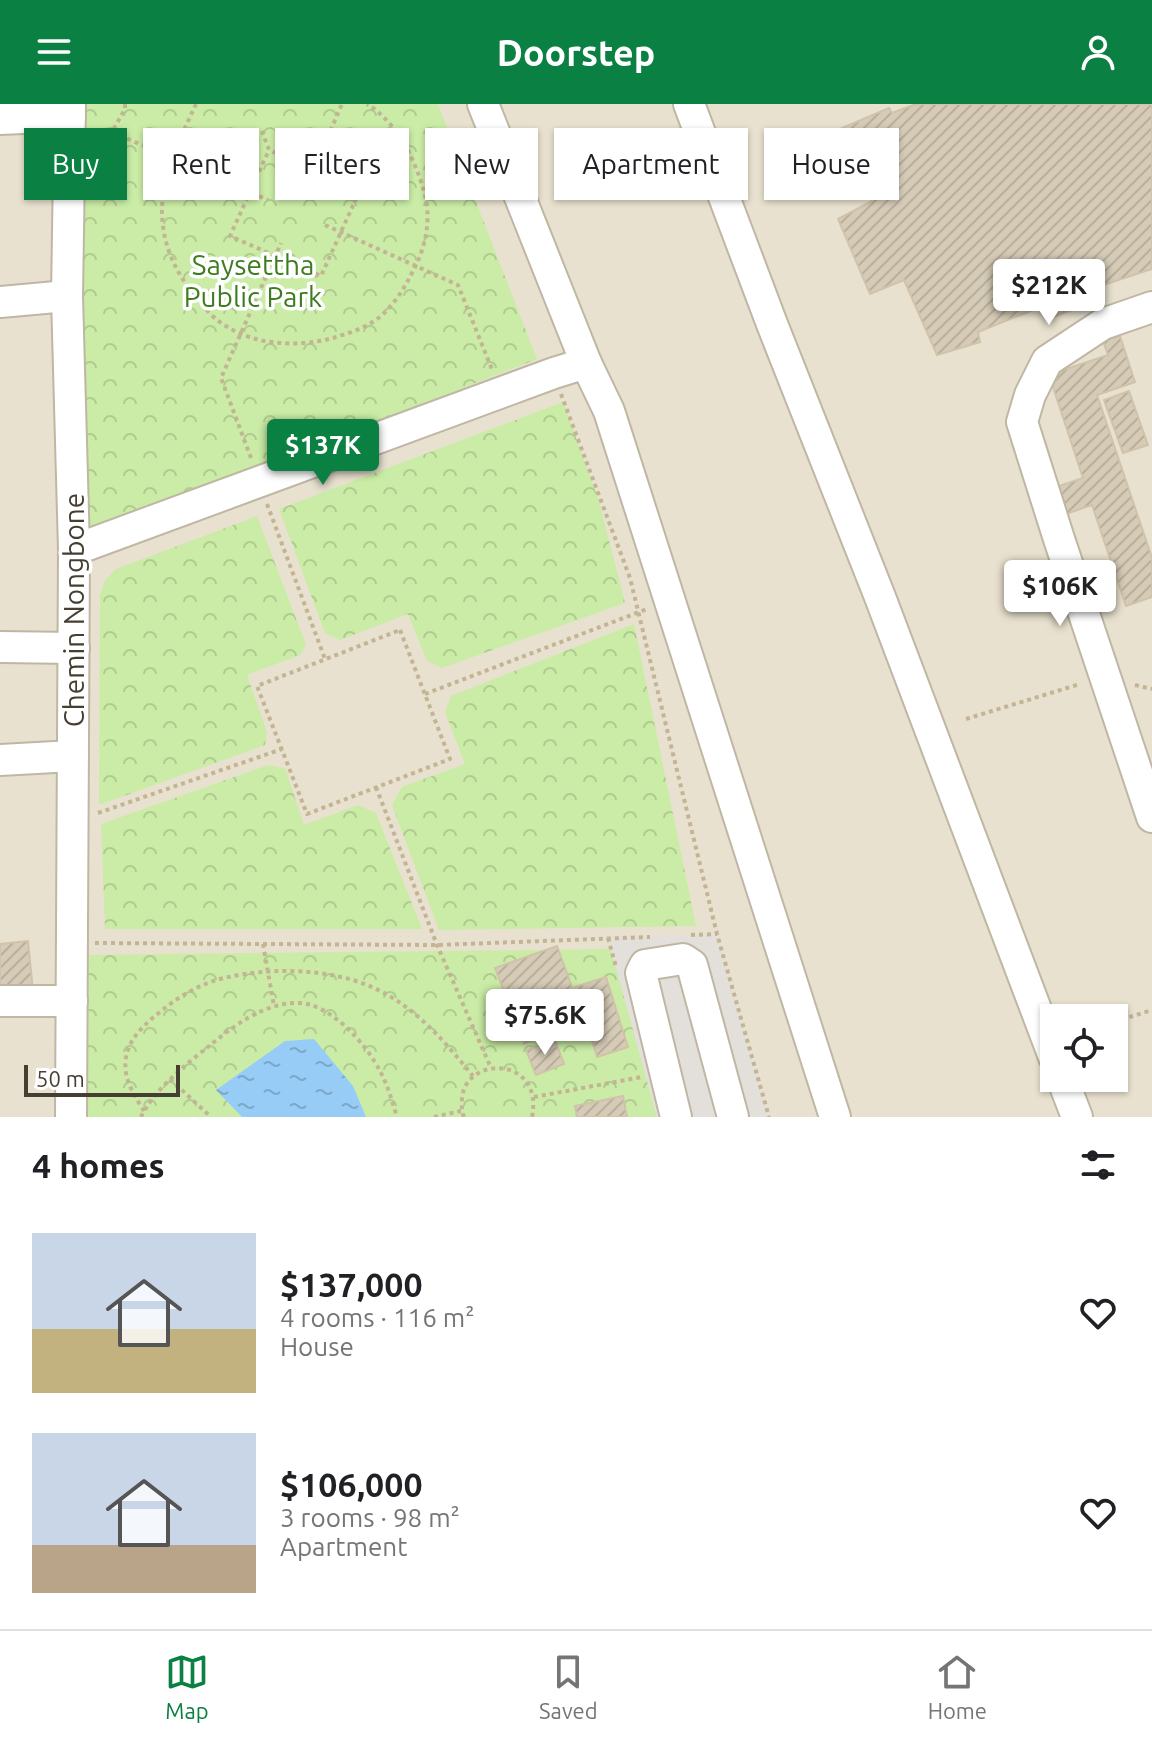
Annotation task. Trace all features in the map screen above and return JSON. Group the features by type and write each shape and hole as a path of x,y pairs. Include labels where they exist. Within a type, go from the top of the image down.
{"street":[{"path":"483,104 586,363 609,411 835,1117"},
{"path":"689,104 1040,1020"},
{"path":"0,119 70,110"},
{"name":"Chemin Nongbone","path":"70,110 67,296 74,550 71,1117"},
{"path":"0,302 67,296"},
{"path":"1152,307 1103,324 1047,361 1030,395 1022,422 1152,817"},
{"path":"74,550 255,471 586,363"},
{"path":"0,647 74,648"},
{"path":"0,760 73,756"},
{"path":"676,1117 641,973 645,965 683,959 692,965 733,1117"},
{"path":"0,1001 72,1001"},
{"path":"1067,1092 1077,1117"}],"path":[{"path":"125,104 112,132 143,145"},
{"path":"185,128 196,104"},
{"path":"331,128 342,104"},
{"path":"164,200 163,225 173,264 205,310 226,326 241,334 279,343 315,342 352,332 380,317 402,292 426,240 428,205 419,173 405,145 389,123 367,104"},
{"path":"259,172 269,150 262,131"},
{"path":"269,150 275,153"},
{"path":"259,196 268,200"},
{"path":"246,200 230,236 321,276 355,200"},
{"path":"325,225 458,285 494,373"},
{"path":"281,243 221,378 325,659"},
{"path":"554,373 630,578 717,934 769,1117"},
{"path":"425,694 670,601"},
{"path":"400,630 450,759 307,814 257,686 325,659 400,630"},
{"path":"966,719 1104,676 1152,689"},
{"path":"73,822 282,749"},
{"path":"376,787 437,945 491,1068"},
{"path":"686,935 717,934"},
{"path":"73,943 437,945 654,936"},
{"path":"263,944 274,1006"},
{"path":"142,1114 126,1073 129,1045 142,1027 181,996 197,988 223,978 269,972 313,971 373,987 427,1024 473,1076"},
{"path":"142,1114 170,1079 222,1035 274,1006 301,1003 322,1008 359,1041 379,1068 397,1117"},
{"path":"1128,1018 1152,1010"},
{"path":"464,1117 461,1111 463,1092 473,1076 491,1068 510,1069 526,1080 534,1097 532,1117"},
{"path":"534,1097 665,1071"},
{"path":"170,1079 211,1117"},
{"path":"434,1117 461,1111"}],"shaded area":[{"path":"0,104 1152,104 1152,1117 0,1117"},
{"path":"717,934 769,1117 657,1117 608,938"}],"green space":[{"name":"Saysettha Public Park","path":"82,104 438,104 447,128 425,128 425,200 475,200 537,359 85,536 77,289 79,200 127,200 127,128 81,128"},
{"path":"563,402 599,501 625,603 442,668 427,661 408,614 340,640 325,633 279,509"},
{"path":"257,516 306,645 300,655 247,675 267,732 265,745 99,805 100,595 105,580 116,569"},
{"path":"634,624 696,926 439,930 392,805 402,787 465,764 445,712 451,696"},
{"path":"268,765 285,768 304,825 358,805 376,813 422,929 105,929 101,824"},
{"path":"611,949 657,1117 84,1117 86,955"}],"water":[{"path":"314,1039 353,1086 366,1117 242,1117 216,1090 285,1041"}],"building":[{"path":"916,104 1152,104 1152,269 1094,288 1100,300 1053,317 1048,304 978,332 980,342 937,355 904,280 870,294 838,219 872,200 899,200 899,128 842,128 889,108 892,113"},
{"path":"1120,336 1135,382 1097,395 1152,558 1152,597 1126,606 1092,505 1066,514 1056,487 1083,478 1049,375 1108,355 1103,341"},
{"path":"1129,391 1148,445 1123,453 1104,400"},
{"path":"28,941 33,991 0,994 0,944"},
{"path":"557,946 585,1022 524,1044 495,968"},
{"path":"606,977 628,1047 597,1057 575,987"},
{"path":"555,1040 564,1064 536,1075 526,1050"},
{"path":"623,1096 627,1117 577,1117 575,1106"}]}
